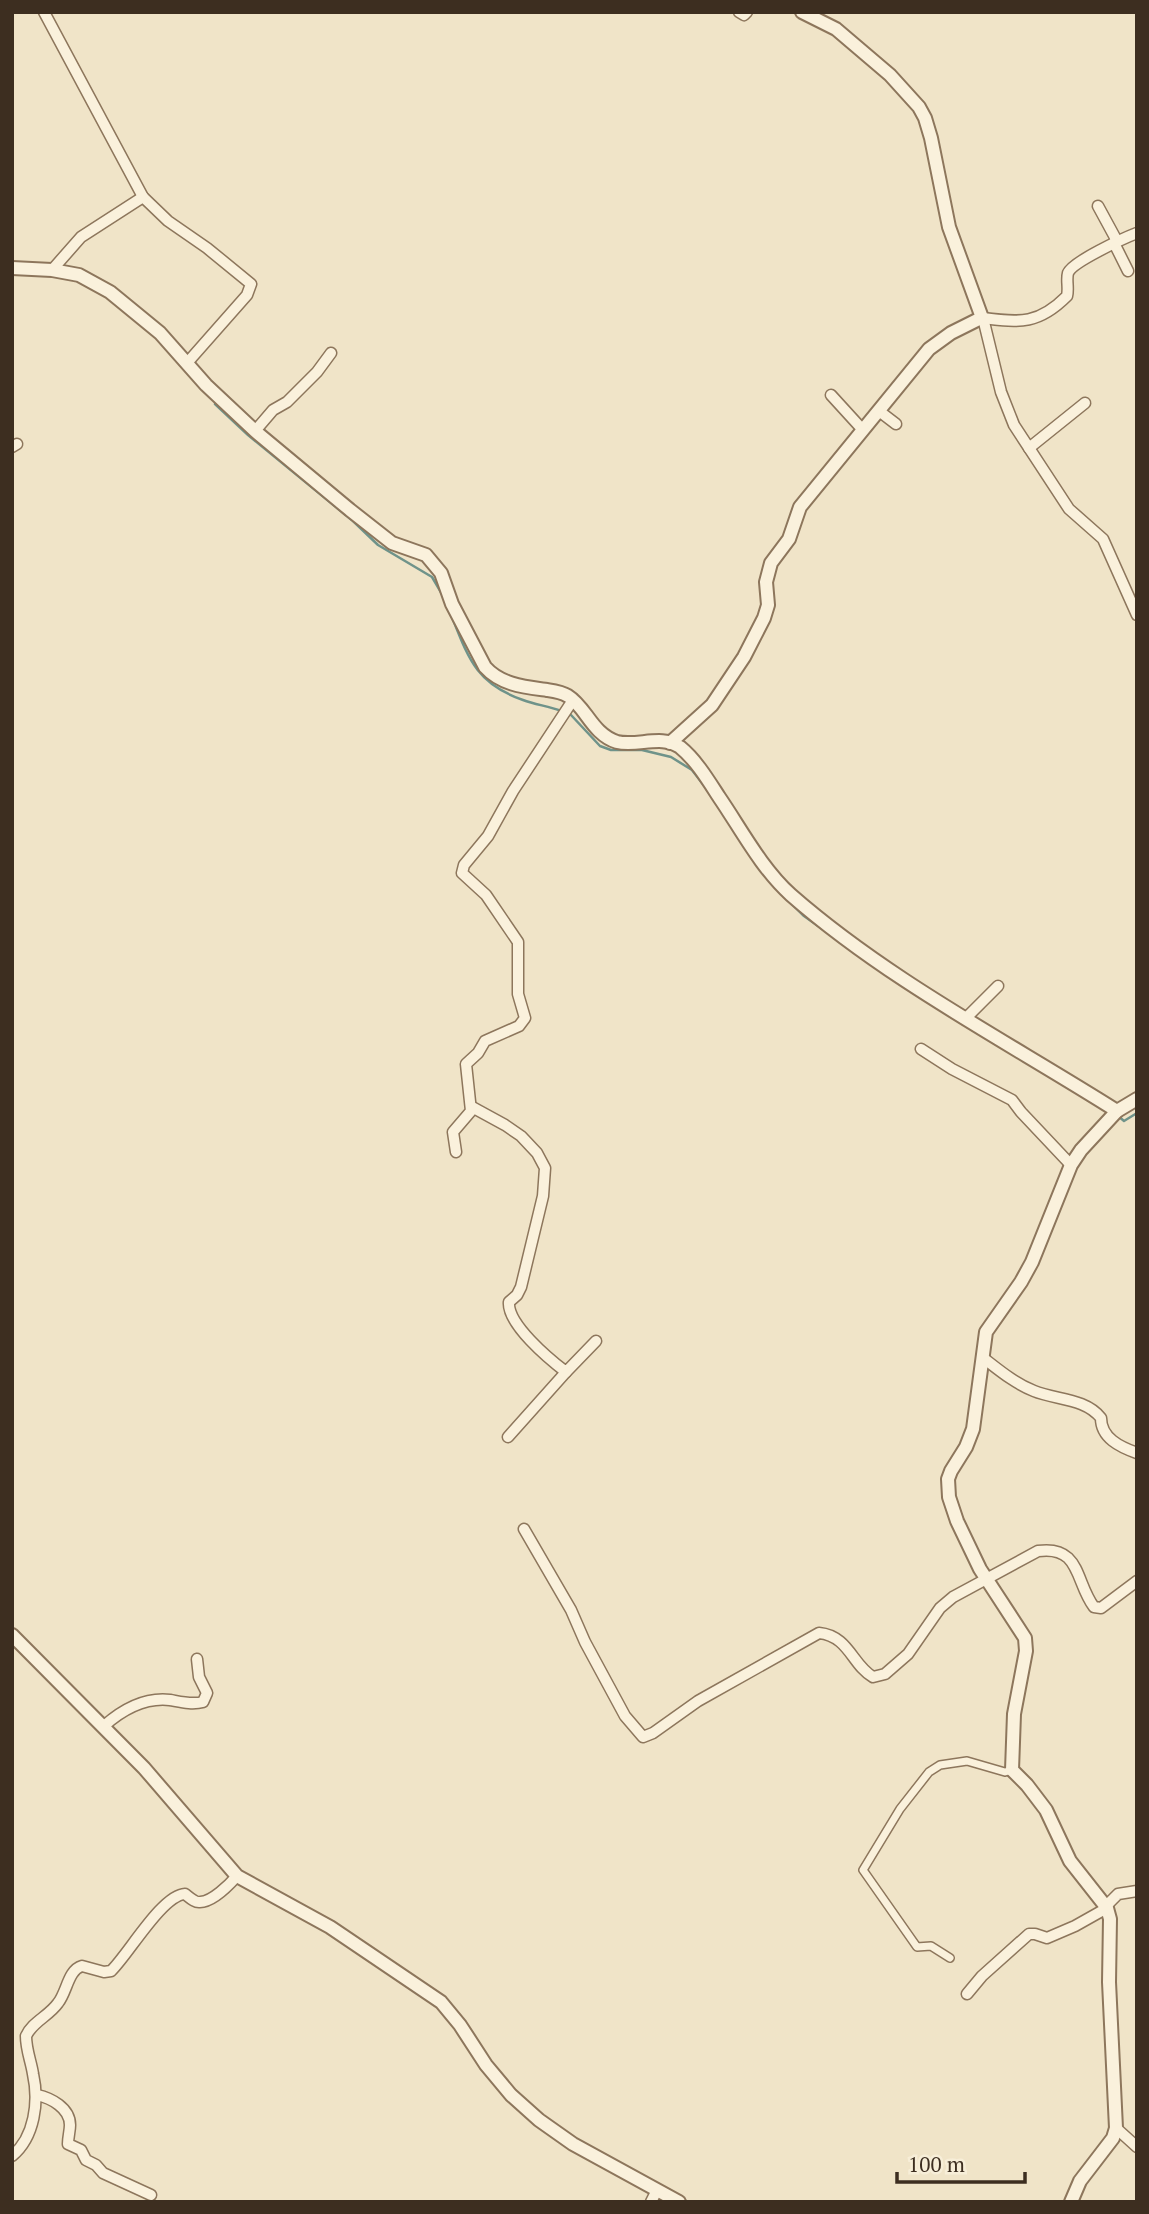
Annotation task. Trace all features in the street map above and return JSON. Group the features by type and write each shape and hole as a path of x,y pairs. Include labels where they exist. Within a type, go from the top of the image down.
{"street":[{"path":"44,12 143,197 168,221 251,284 247,295 187,363"},
{"path":"739,12 744,15 747,12"},
{"path":"802,12 838,30 890,75 926,118 949,227 981,312 1001,392 1014,425 1069,509 1102,540 1137,615"},
{"path":"52,270 81,237 143,197"},
{"path":"1098,206 1128,271"},
{"path":"670,743 712,705 744,657 768,605 766,582 771,563 789,540 800,507 933,345 982,318 1028,321 1047,313 1067,296 1068,274 1073,266 1137,233"},
{"path":"12,268 52,270 79,275 110,292 154,327 206,385 255,432 392,543 429,557 441,573 452,604 491,674 521,687 562,693 594,726 613,740 629,743 670,743 682,749 707,777 751,845 789,893 891,970 1114,1113"},
{"path":"255,432 273,410 285,403 317,372 331,353"},
{"path":"831,395 862,429"},
{"path":"1030,448 1085,403"},
{"path":"879,411 896,424"},
{"path":"456,1152 454,1130 472,1107 466,1063 475,1056 485,1041 519,1026 524,1022 525,1016 518,994 518,942 486,895 462,873 462,869 488,836 513,791 572,703"},
{"path":"966,1018 998,986"},
{"path":"921,1049 952,1069 1012,1100 1071,1165"},
{"path":"1071,2202 1080,2181 1113,2138 1116,2128 1110,1919 1107,1907 1070,1861 1046,1810 1012,1770 1014,1714 1026,1651 1026,1637 987,1580 957,1521 949,1497 948,1479 973,1429 986,1332 1032,1262 1071,1165 1114,1113 1137,1099"},
{"path":"472,1107 521,1136 542,1160 546,1176 542,1196 519,1292 509,1302 508,1310 546,1357 566,1372"},
{"path":"508,1437 596,1341"},
{"path":"982,1356 1020,1385 1090,1408 1101,1418 1103,1431 1109,1437 1137,1453"},
{"path":"524,1529 571,1610 625,1716 643,1737 653,1733 698,1701 819,1633 827,1634 841,1642 867,1674 873,1677 885,1674 908,1654 940,1608 953,1597 1038,1551 1051,1549 1069,1558 1094,1607 1101,1608 1137,1581"},
{"path":"12,1635 144,1768 237,1877 330,1927 441,2002 486,2065 511,2095 539,2120 654,2196 679,2202"},
{"path":"104,1726 126,1708 140,1704 164,1700 196,1704 203,1702 207,1693 199,1677 197,1659"},
{"path":"950,1958 931,1946 917,1947 863,1870 900,1809 929,1772 940,1765 967,1761 1005,1772 1012,1770"},
{"path":"12,2155 24,2144 37,2095 26,2036 32,2027 59,2003 75,1970 82,1966 104,1972 111,1971 144,1929 176,1896 185,1894 196,1902 201,1902 220,1892 237,1877"},
{"path":"967,1994 982,1976 1029,1934 1047,1938 1075,1926 1107,1907 1118,1894 1137,1891"},
{"path":"37,2095 53,2099 63,2109 70,2122 68,2144 80,2150 86,2160 110,2177 151,2196"},
{"path":"1116,2128 1137,2147"}],"waterway":[{"path":"215,404 378,545 432,577 442,594"},
{"path":"452,617 470,658 485,678 507,694 561,711"},
{"path":"567,713 600,746 611,750 642,750 671,757 692,770 709,792"},
{"path":"787,899 825,931"},
{"path":"1117,1115 1124,1121 1137,1113"}]}
